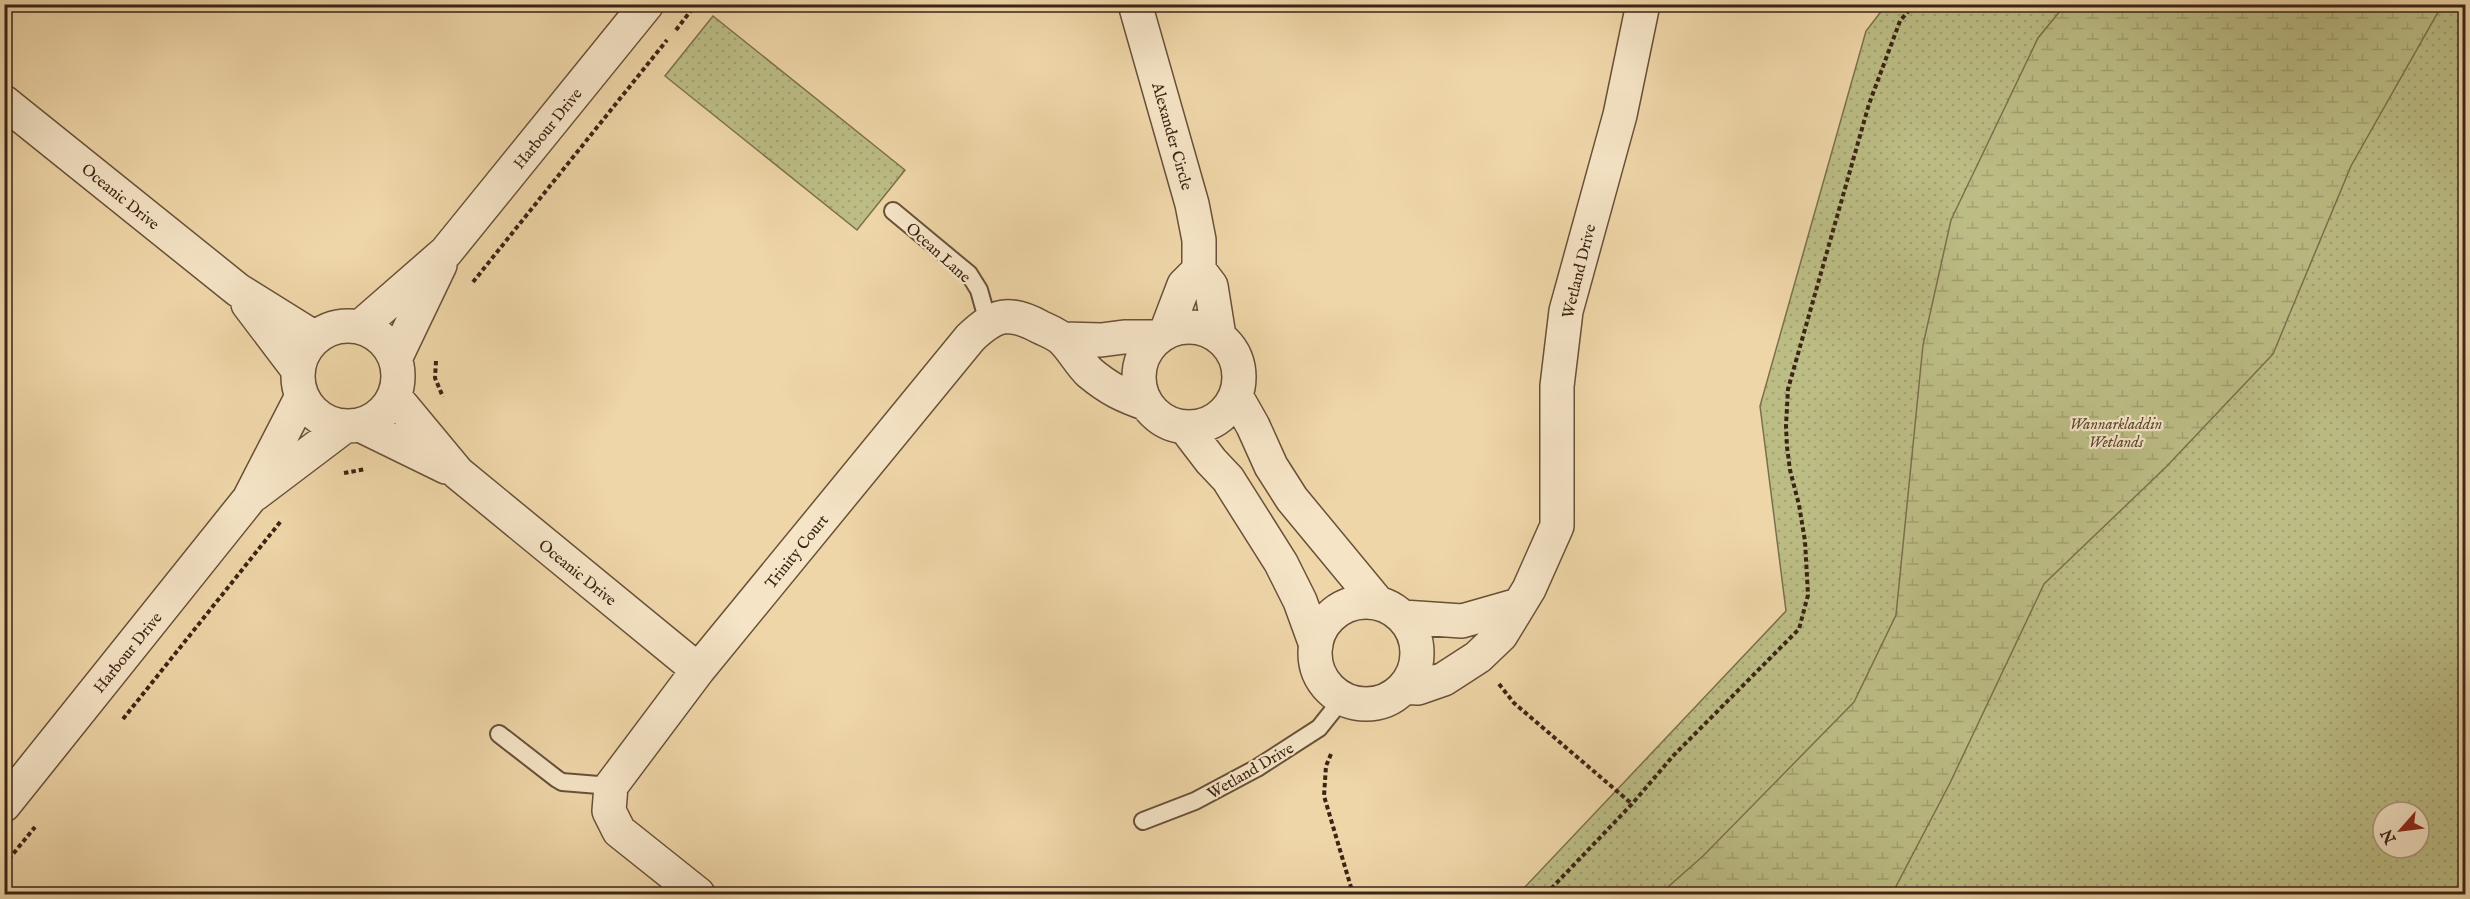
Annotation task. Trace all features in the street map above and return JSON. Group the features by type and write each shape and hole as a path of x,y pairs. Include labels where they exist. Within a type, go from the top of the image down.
{"street":[{"name":"Harbour Drive","path":"360,327 446,252 647,4"},
{"name":"Alexander Circle","path":"1135,4 1192,204 1199,240 1199,270 1211,286 1219,336"},
{"name":"Wetland Drive","path":"1404,687 1429,686 1461,670 1501,635 1529,589 1557,526 1557,386 1566,311 1620,115 1640,5"},
{"name":"Oceanic Drive","path":"5,104 238,290 315,338"},
{"name":"Harbour Drive","path":"395,359 446,252"},
{"path":"1063,339 1101,340 1162,334 1193,327 1207,329 1219,336 1230,348 1237,363 1239,380 1236,396 1220,416 1197,426 1185,427 1163,420 1147,404 1141,390 1139,376 1148,348 1162,334 1184,285 1199,270"},
{"name":"Oceanic Drive","path":"238,290 300,383"},
{"path":"988,322 1000,317 1014,316 1027,320 1063,339 1088,372 1119,394 1147,404"},
{"name":"Trinity Court","path":"611,786 698,670 970,338 988,322"},
{"path":"344,326 360,327 375,334 387,345 395,359 398,384 386,409 374,419 353,426 320,418 310,408 300,383 307,347 315,338 329,330 344,326"},
{"name":"Harbour Drive","path":"4,805 249,499 300,383"},
{"name":"Oceanic Drive","path":"394,396 458,473 698,670"},
{"path":"1236,396 1271,466 1292,499 1390,610 1414,637 1417,659 1413,674 1404,687 1391,698 1376,703 1359,704 1343,698 1330,689 1321,676 1316,661 1316,645 1321,630 1331,616 1345,606 1361,602 1390,610 1462,621 1518,605"},
{"name":"Harbour Drive","path":"249,499 353,426"},
{"name":"Oceanic Drive","path":"353,426 458,473"},
{"path":"1185,427 1211,461 1228,478 1281,563 1300,601 1316,645"},
{"path":"611,786 609,811 619,831 698,894"}],"lane":[{"name":"Ocean Lane","path":"893,211 969,274 979,290 988,322"},
{"name":"Wetland Drive","path":"1143,821 1196,801 1257,768 1319,728 1343,698"},
{"path":"499,734 562,782 611,786"}],"path":[{"path":"472,284 696,4"},
{"path":"1546,894 1632,804 1673,756 1799,629 1808,595 1805,541 1787,447 1788,388 1869,104 1900,21 1914,4"},
{"path":"437,353 435,378 446,404"},
{"path":"335,477 355,470 374,470"},
{"path":"116,727 283,519"},
{"path":"1497,681 1514,703 1632,804"},
{"path":"1333,750 1326,766 1324,796 1353,894"},
{"path":"4,865 42,819"}],"green space":[{"name":"Wannarkladdin Wetlands","path":"1886,5 2465,5 2465,894 1510,894 1525,887 1786,611 1760,406 1866,31"},
{"path":"2065,5 2442,5 2351,166 2273,354 2166,467 2044,584 1950,783 1892,894 1660,894 1703,856 1854,702 1896,615 1923,345 1951,220 2038,38"},
{"path":"713,16 905,170 857,230 665,76"}]}
